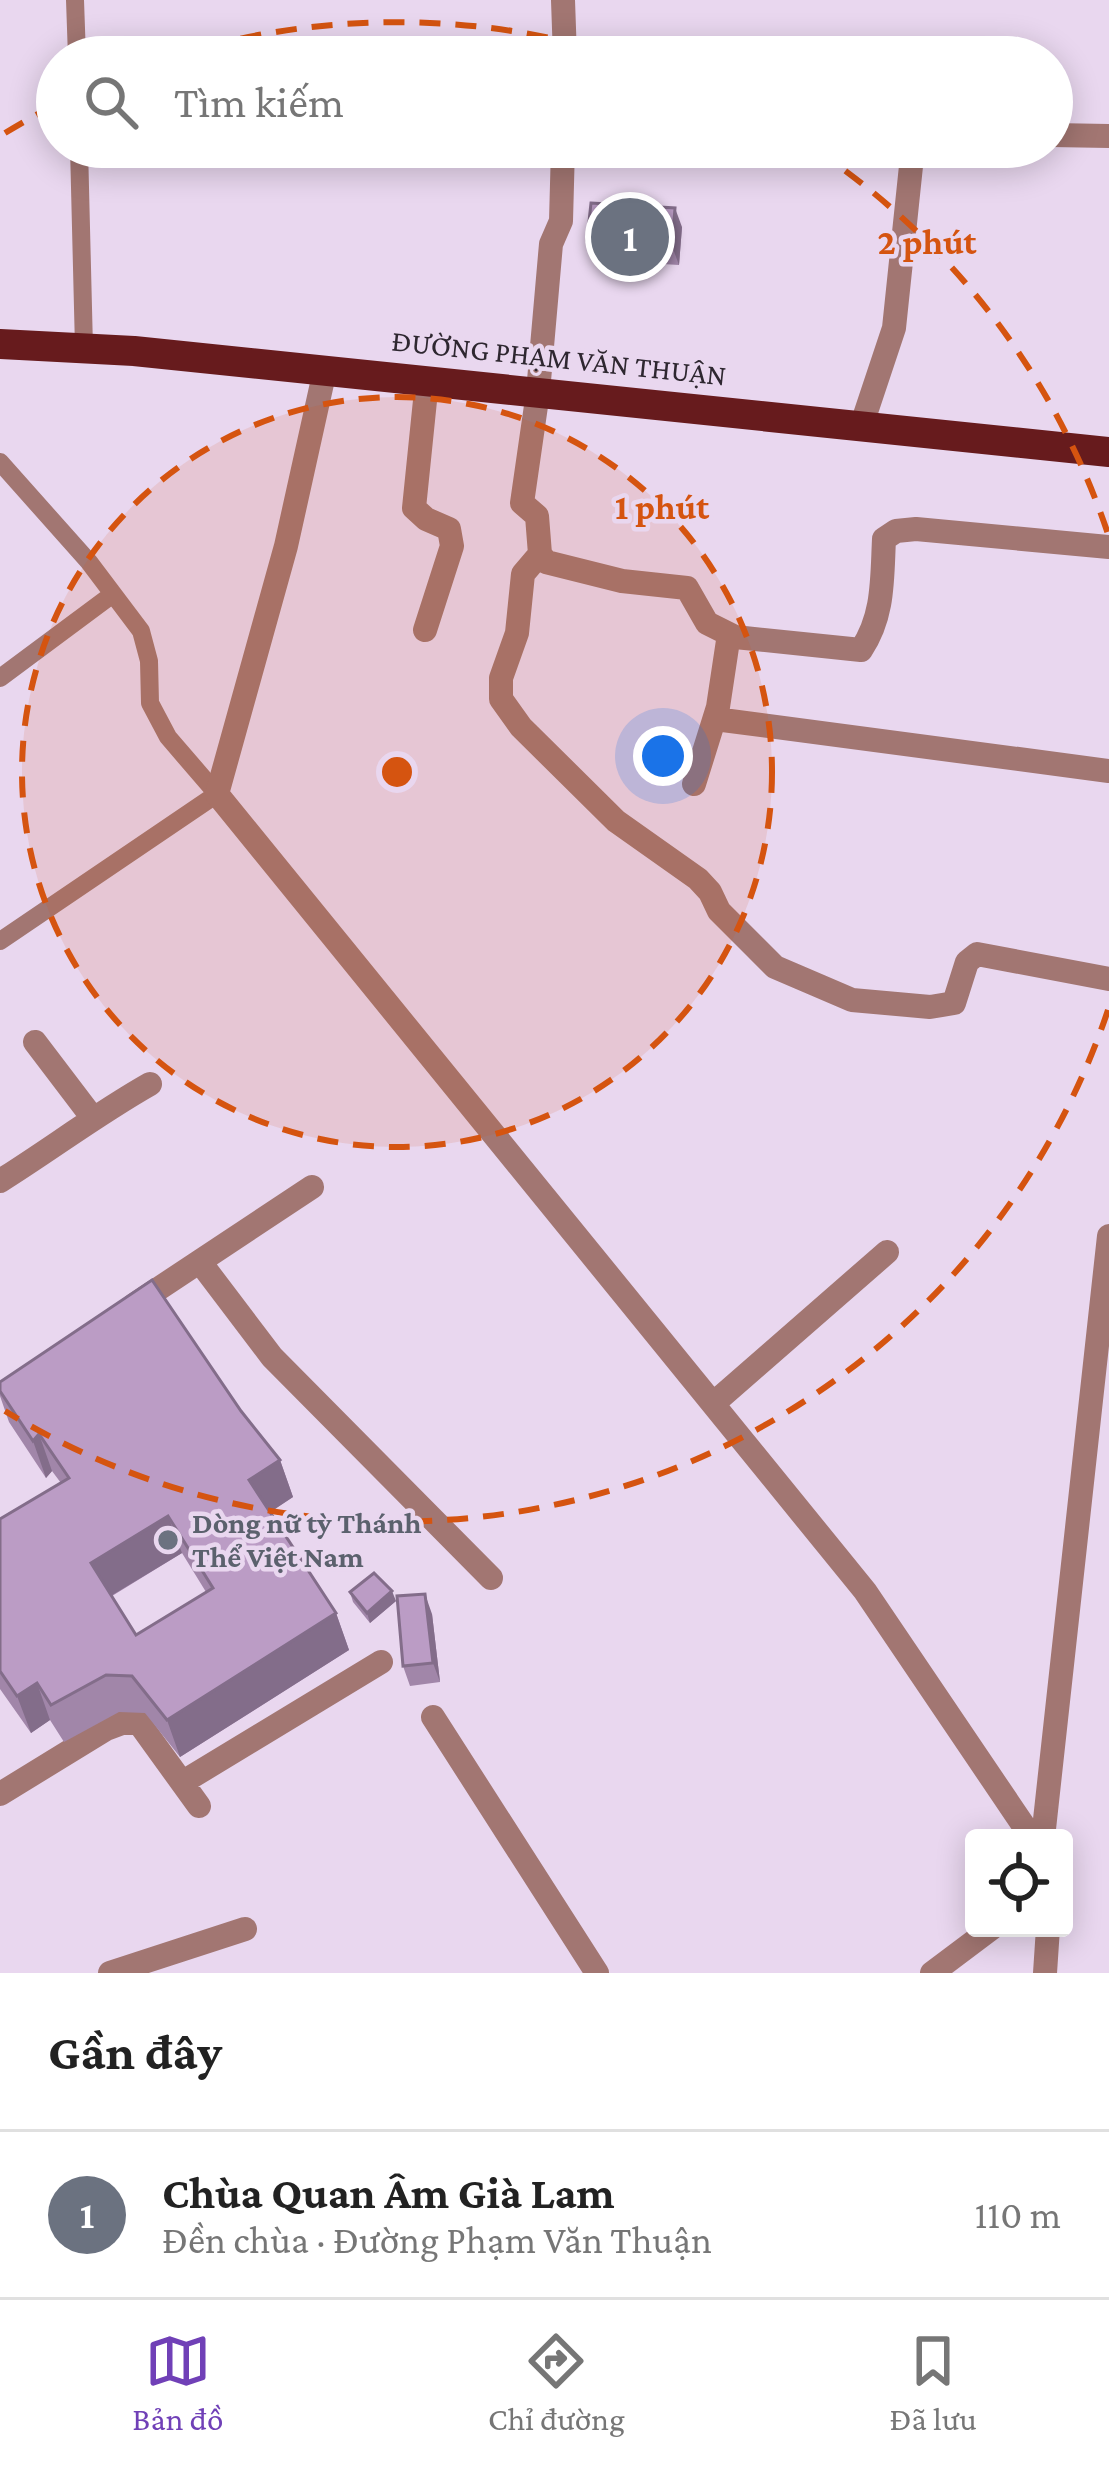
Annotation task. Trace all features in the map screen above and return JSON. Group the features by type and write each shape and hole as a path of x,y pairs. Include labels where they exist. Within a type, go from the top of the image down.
{"main road":[{"name":"ĐƯỜNG PHẠM VĂN THUẬN","path":"0,344 325,370 1109,452"}],"street":[{"path":"563,0 564,36"},
{"path":"1073,135 1109,136"},
{"path":"562,168 561,221 551,244 522,503 537,516 540,554 523,574 517,633 501,678 501,699 521,727 616,821 698,879 729,922 776,967 852,1000 930,1007 954,1003 967,962 977,954 1109,979"},
{"path":"861,427 894,328 911,168"},
{"path":"325,370 286,546 217,794 865,1591 1026,1829"},
{"path":"425,630 452,546 449,529 414,508 427,381"},
{"path":"540,554 558,566 622,581 687,588 707,623 729,634 861,650 874,631 881,598 884,539 896,531 1109,547"},
{"path":"694,784 715,719 729,634"},
{"path":"715,719 1109,771"},
{"path":"35,1042 92,1117"},
{"path":"0,1181 149,1084"},
{"path":"119,1314 312,1187"},
{"path":"1044,1829 1109,1236"},
{"path":"714,1403 887,1252"},
{"path":"200,1262 272,1357 490,1578"},
{"path":"183,1782 380,1662"},
{"path":"433,1717 597,1973"},
{"path":"0,1794 122,1723 139,1723 199,1806"},
{"path":"110,1973 245,1929"},
{"path":"932,1973 980,1937"},
{"path":"1045,1973 1047,1937"}],"lane":[{"path":"75,0 76,36"},
{"path":"80,168 85,348"},
{"path":"0,462 141,631 150,703 168,737 217,794 0,940"},
{"path":"0,679 113,594"}],"building":[{"path":"591,203 675,208 672,246 587,240"},
{"path":"152,1280 280,1460 249,1480 336,1613 167,1720 132,1676 106,1675 51,1705 37,1683 17,1696 0,1671 0,1519 69,1478 39,1434 33,1441 0,1391 0,1382","holes":["168,1516 213,1588 136,1635 91,1563"]},
{"path":"374,1573 392,1591 367,1613 350,1592"},
{"path":"425,1594 433,1663 403,1666 397,1596"}],"place":[{"name":"Chùa Quan Âm Già Lam","path":"630,237"},
{"name":"Dòng nữ tỳ Thánh Thể Việt Nam","path":"168,1540"}]}
